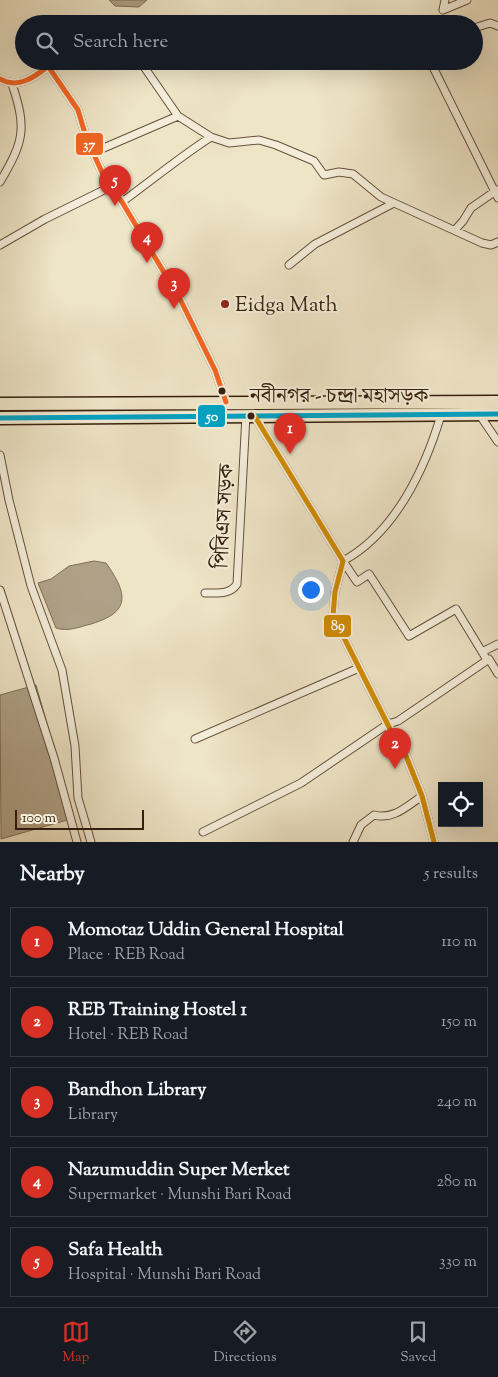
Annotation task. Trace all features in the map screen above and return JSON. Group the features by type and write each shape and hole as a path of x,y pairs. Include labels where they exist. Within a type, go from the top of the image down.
{"highway":[{"name":"নবীনগর - চন্দ্রা মহাসড়ক","path":"0,404 498,402"},
{"name":"নবীনগর - চন্দ্রা মহাসড়ক","path":"0,418 498,414"}],"street":[{"path":"445,0 443,10 467,0"},
{"path":"483,25 490,23 498,26"},
{"path":"0,79 12,84 19,84 42,70"},
{"path":"51,70 78,110 92,153 110,187 122,202 182,301 216,370 226,402"},
{"path":"146,70 178,116 211,137 229,143 259,140 276,145 314,161 324,175 339,172 353,174 381,197 482,243 491,245 498,242"},
{"path":"435,70 497,193 471,208 463,222 455,230"},
{"path":"0,182 21,142 23,126 20,107 12,84"},
{"path":"92,153 178,116"},
{"path":"122,202 156,178 176,159 211,137"},
{"path":"0,245 45,219 110,187"},
{"path":"289,265 314,244 394,203"},
{"path":"343,560 354,555 380,533 393,516 422,466 433,442 441,414"},
{"path":"479,414 498,442"},
{"path":"250,415 357,582 369,574 409,636 456,608 486,660 489,659 498,674"},
{"name":"পিবিএস সড়ক","path":"206,593 234,590 237,584 250,415"},
{"path":"0,455 9,500 31,586 62,670 75,746 78,798 92,842"},
{"path":"343,560 335,592 333,616 406,756 422,796 434,842"},
{"path":"0,590 54,758 77,842"},
{"path":"482,652 498,644"},
{"path":"203,832 301,783 388,724 398,721 486,660"},
{"path":"195,739 359,668"},
{"path":"353,842 360,825 374,815 385,818 395,814 422,796"}],"shaded area":[{"path":"109,0 147,0 139,7 115,6"},
{"path":"94,561 106,563 119,584 122,601 119,608 113,614 91,624 78,628 56,628 38,583 51,579 69,566"},
{"path":"36,685 74,818 1,839 0,695"}],"transit line":[{"name":"37","path":"0,79 13,83 25,81 42,70"},
{"name":"37","path":"51,70 78,110 86,137 105,179 122,202 181,301 215,370 226,402"},
{"name":"50","path":"0,418 498,414"},
{"name":"89","path":"254,415 343,561 335,592 333,616 390,729 406,756 422,796 434,842"}],"place":[{"name":"Safa Health","path":"115,206"},
{"name":"Nazumuddin Super Merket","path":"147,263"},
{"name":"Eidga Math","path":"225,304"},
{"name":"Bandhon Library","path":"174,309"},
{"name":"Momotaz Uddin General Hospital","path":"290,454"},
{"name":"REB Training Hostel 1","path":"395,769"}]}
